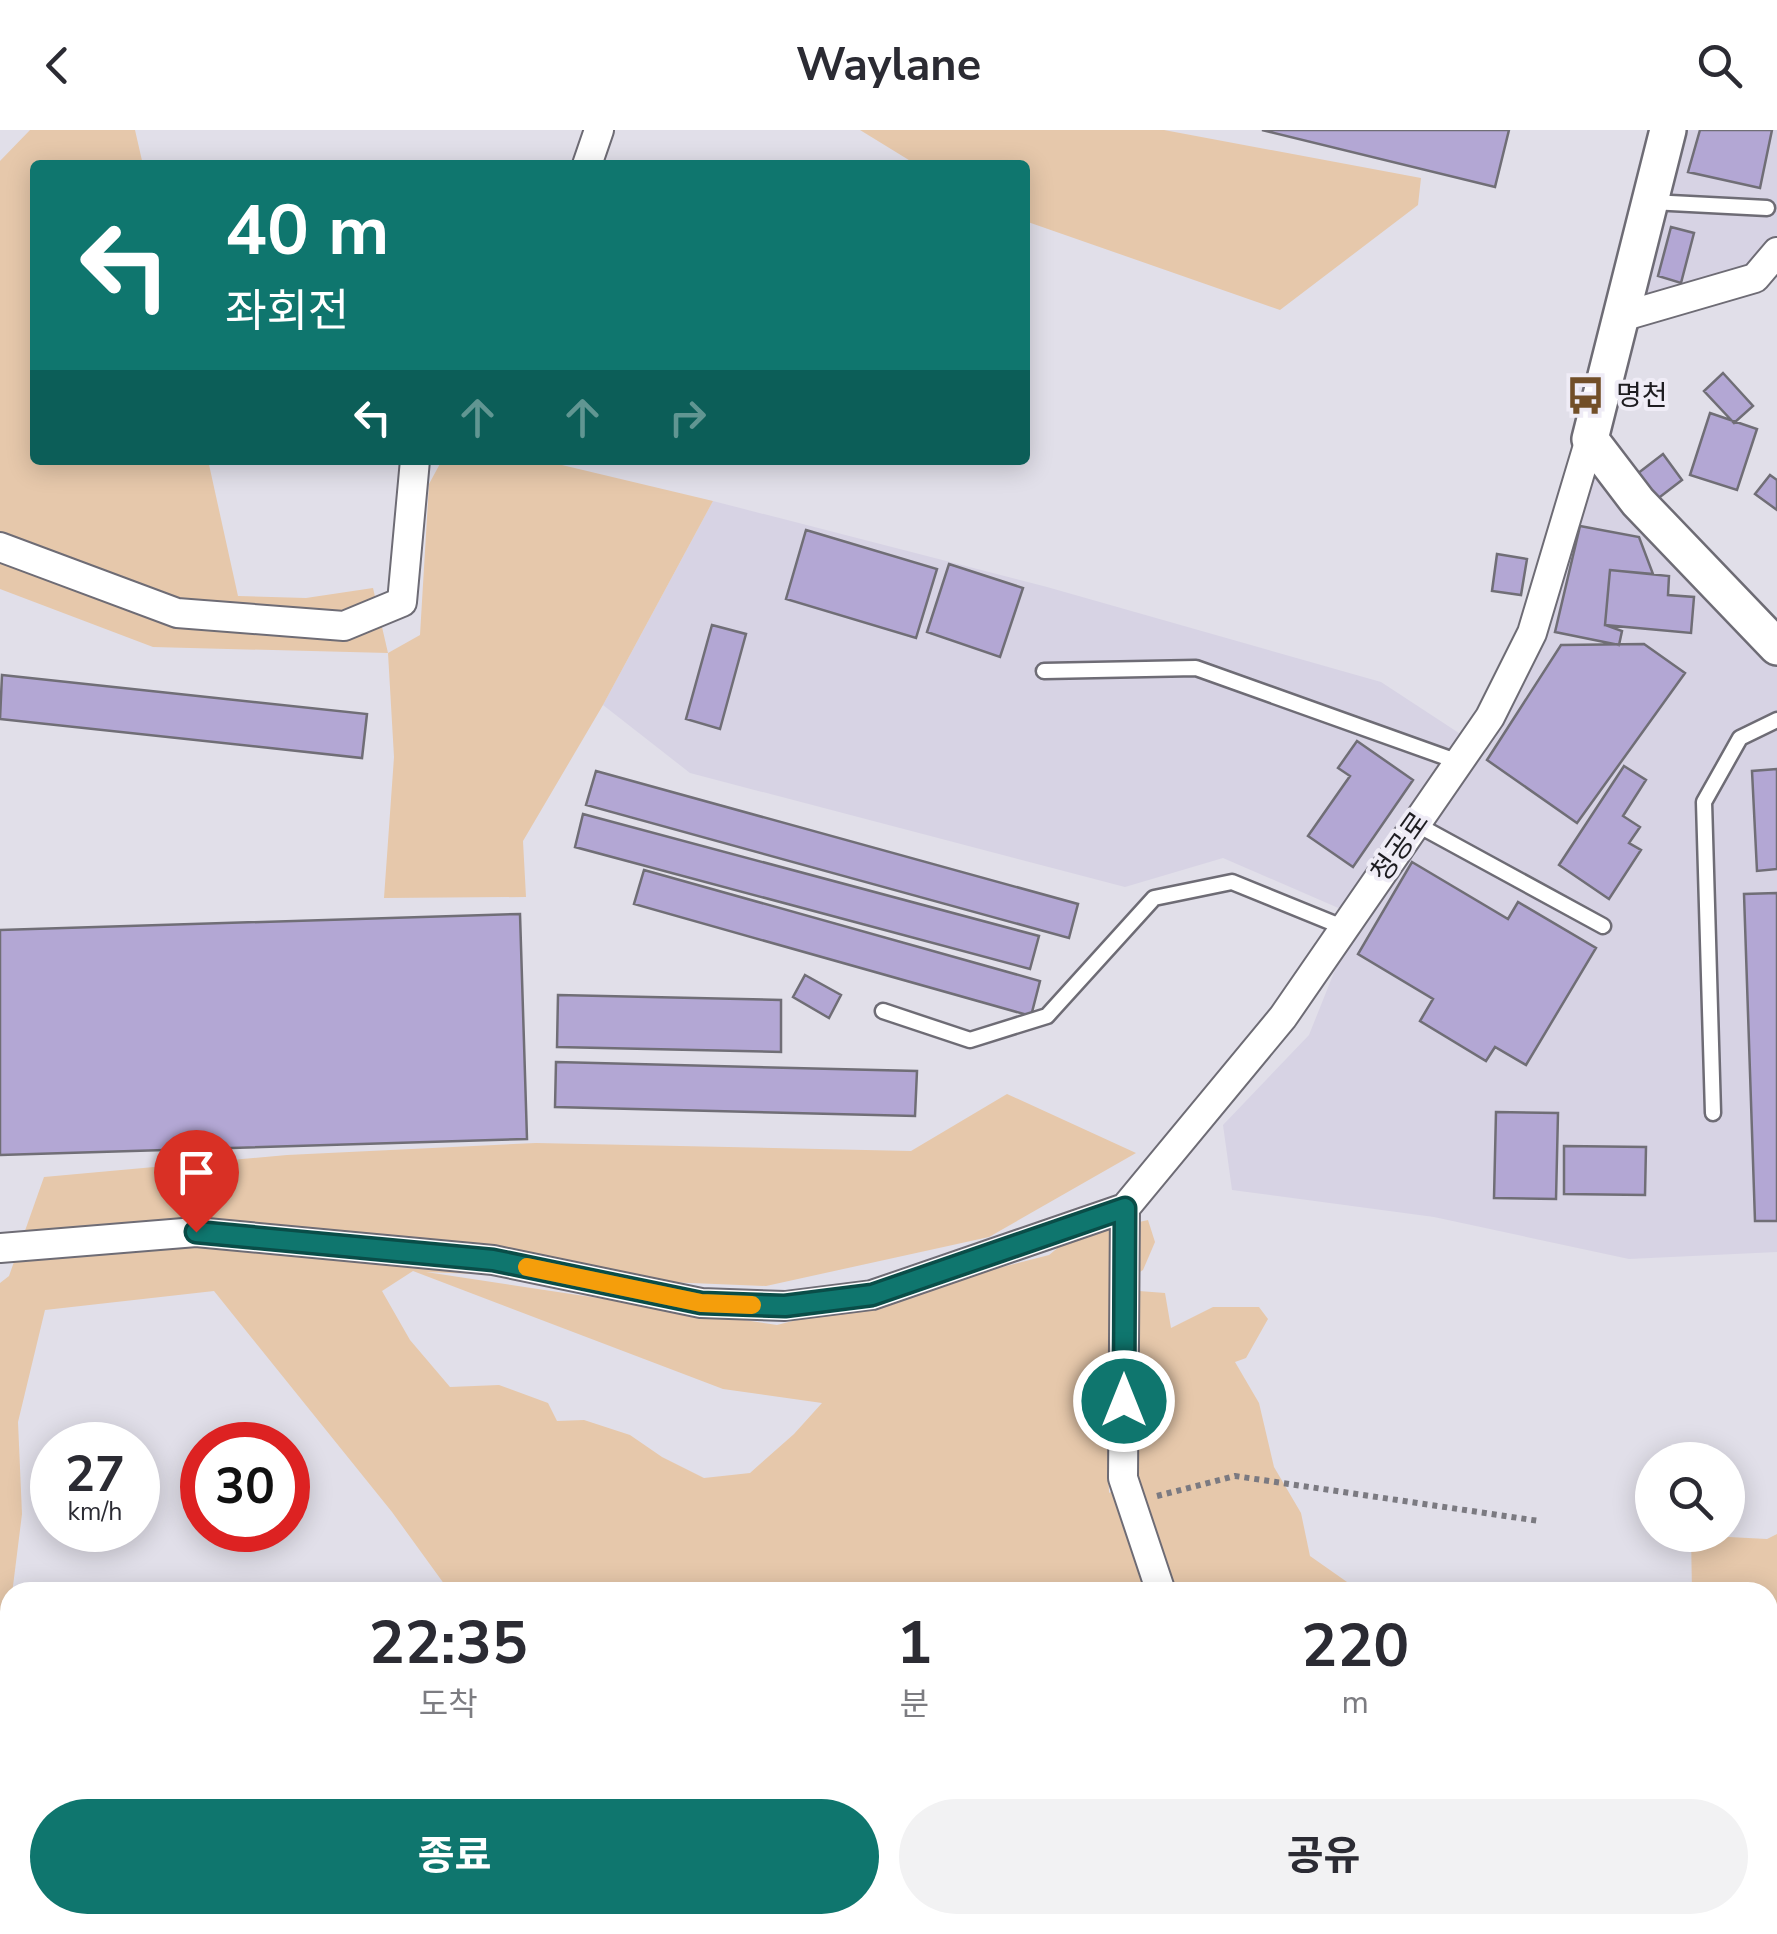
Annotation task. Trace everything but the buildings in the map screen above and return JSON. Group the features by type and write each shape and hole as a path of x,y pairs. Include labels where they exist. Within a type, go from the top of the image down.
{"street":[{"path":"588,160 599,130"},
{"name":"청공로","path":"1125,1208 1283,1017 1490,718 1532,633 1590,439 1668,130"},
{"path":"1622,318 1766,282 1777,252"},
{"path":"1590,439 1638,502 1775,641"},
{"path":"0,547 177,613 344,626 402,602 415,465"},
{"path":"0,1248 196,1232 493,1260 701,1303 785,1306 872,1295 1125,1208 1123,1478 1158,1582"}],"lane":[{"path":"1650,202 1767,208"},
{"path":"1044,671 1196,668 1459,762"},
{"path":"1712,1113 1704,802 1740,738 1777,720"},
{"path":"1416,824 1604,926"},
{"path":"883,1011 970,1040 1047,1016 1154,898 1232,882 1345,928"}],"path":[{"path":"1131,1502 1235,1476 1538,1521"}],"shaded area":[{"path":"30,130 135,130 142,160 30,160 30,465 209,465 238,596 306,598 373,588 388,653 153,647 0,589 0,161"},
{"path":"860,130 1164,130 1421,178 1418,205 1280,310 1030,223 1030,160 909,160"},
{"path":"1682,130 1777,130 1777,235 1750,269 1638,301"},
{"path":"439,465 562,465 713,501 603,705 523,841 526,897 384,898 394,757 388,653 420,635 429,484"},
{"path":"1596,473 1777,668 1777,1252 1629,1259 1434,1217 1232,1190 1223,1125 1309,1035 1337,965 1542,627"},
{"path":"713,501 1047,587 1381,682 1465,737 1343,910 1223,858 1125,887 690,773 603,705"},
{"path":"1007,1094 1136,1153 989,1237 766,1286 426,1272 777,1325 1049,1255 1070,1238 1148,1220 1155,1242 1143,1270 1113,1289 1165,1293 1171,1328 1213,1307 1259,1307 1268,1319 1246,1358 1235,1362 1259,1403 1274,1467 1301,1513 1310,1556 1347,1582 443,1582 392,1512 214,1291 45,1310 18,1422 22,1514 14,1582 0,1582 0,1283 9,1276 44,1177 287,1155 536,1143 911,1151","holes":["413,1271 723,1389 822,1403 750,1473 704,1478 630,1435 584,1420 557,1421 548,1403 499,1385 450,1387 410,1340 382,1291","1134,1359 1138,1472 1109,1493 1106,1371"]},
{"path":"1777,1534 1777,1582 1692,1582 1691,1552 1745,1552 1745,1538 1767,1539"}],"slow traffic":[{"path":"527,1267 701,1303 752,1305"}],"place":[{"name":"명천","path":"1586,396"}],"route":[{"path":"196,1232 493,1260 701,1303 785,1306 872,1295 1125,1208 1124,1401"}]}
